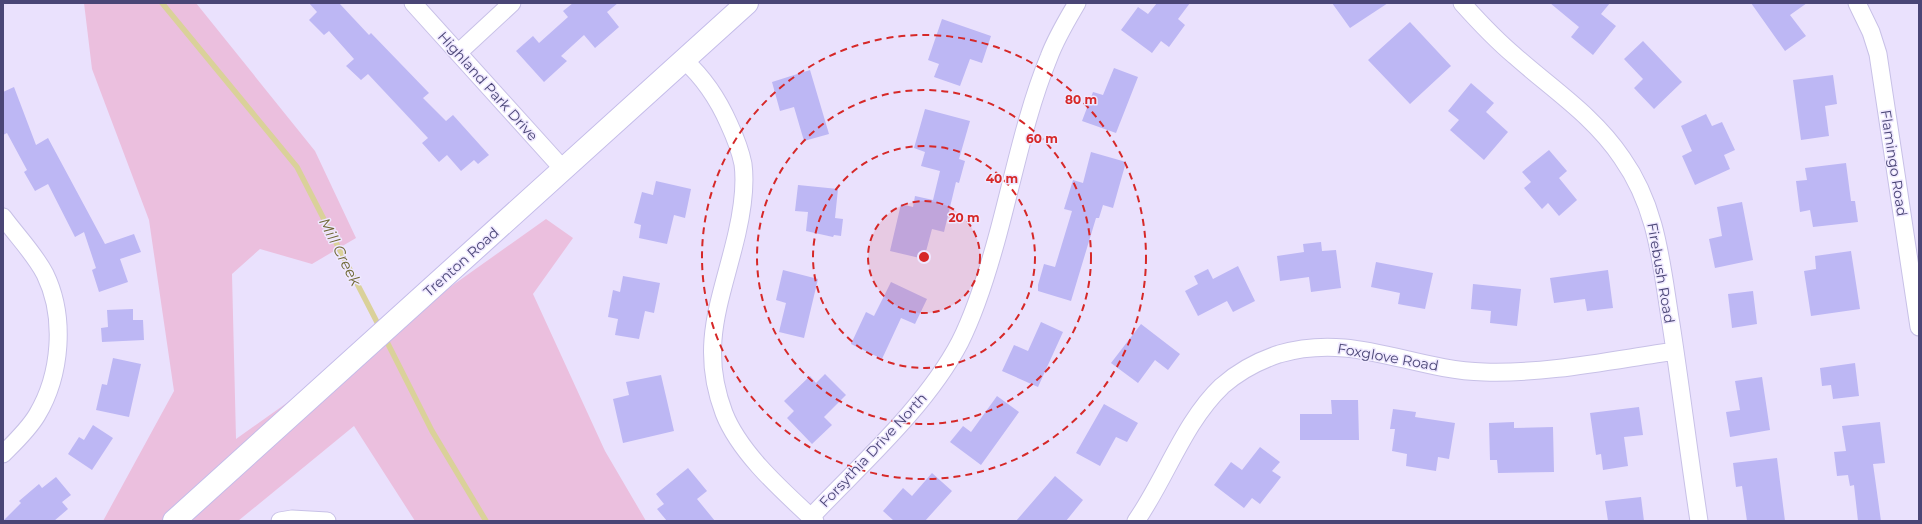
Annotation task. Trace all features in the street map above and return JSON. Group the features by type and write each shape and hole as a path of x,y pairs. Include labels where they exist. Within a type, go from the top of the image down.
{"main road":[{"name":"Trenton Road","path":"174,521 747,3"}],"street":[{"name":"Highland Park Drive","path":"413,3 563,168"},
{"path":"458,52 512,3"},
{"name":"Forsythia Drive North","path":"813,519 915,408 942,372 960,342 987,274 1038,87 1049,56 1077,3"},
{"name":"Firebush Road","path":"1462,3 1515,57 1570,101 1599,130 1622,157 1647,204 1656,230 1675,351 1698,521"},
{"name":"Flamingo Road","path":"1857,3 1871,32 1878,54 1919,327"},
{"path":"684,60 705,82 723,111 739,146 743,164 744,189 741,213 714,327 711,352 714,378 724,414 740,441 761,469 813,519"},
{"path":"3,218 38,261 46,276 54,303 58,340 55,368 47,396 36,416 24,433 3,454"},
{"name":"Foxglove Road","path":"1136,521 1146,507 1198,415 1222,386 1248,367 1261,360 1300,348 1322,346 1355,348 1439,366 1483,372 1529,372 1675,351"},
{"path":"280,521 292,519 314,519 327,521"}],"shaded area":[{"path":"84,3 196,3 315,151 356,238 312,264 260,249 232,274 236,439 546,219 573,238 533,294 605,451 646,521 415,521 354,426 238,521 103,521 174,391 149,220 92,69"}],"building":[{"path":"309,3 339,3 369,35 371,33 429,93 423,98 446,121 453,115 489,155 478,164 474,160 461,171 447,155 439,162 422,143 428,138 368,74 361,80 346,66 354,59 329,31 324,35 309,20 317,12"},
{"path":"573,3 618,3 607,12 619,27 595,48 584,35 561,56 567,61 544,82 516,51 533,36 539,43 568,17 563,11"},
{"path":"1157,3 1190,3 1178,19 1185,25 1169,47 1161,41 1152,53 1121,30 1138,7 1148,14"},
{"path":"1332,3 1388,3 1350,28"},
{"path":"1550,3 1610,3 1601,14 1616,26 1593,55 1571,37 1579,27"},
{"path":"1751,3 1807,3 1790,15 1806,36 1785,51"},
{"path":"942,19 991,36 982,63 970,59 960,86 934,77 939,64 928,60"},
{"path":"1410,22 1451,66 1410,104 1368,60"},
{"path":"1643,41 1682,82 1654,109 1634,88 1643,79 1624,59"},
{"path":"1114,68 1138,77 1116,133 1082,121 1093,92 1103,95"},
{"path":"810,70 829,134 804,141 794,107 780,111 772,82"},
{"path":"1833,75 1837,104 1825,106 1829,136 1801,140 1793,80"},
{"path":"1471,83 1494,103 1486,112 1508,132 1484,160 1450,130 1459,120 1448,111"},
{"path":"14,87 36,145 48,138 105,244 134,234 141,252 120,259 128,282 99,292 92,270 96,268 84,232 75,237 48,184 35,191 24,172 27,170 7,133 3,135 3,92"},
{"path":"925,109 970,121 959,159 965,161 959,183 956,182 944,232 932,229 924,259 890,251 901,204 913,207 915,196 933,200 940,171 921,166 925,152 914,148"},
{"path":"1706,114 1712,126 1722,122 1735,150 1724,155 1730,169 1695,185 1682,156 1692,151 1681,126"},
{"path":"1549,150 1567,171 1559,178 1577,200 1559,216 1548,203 1542,209 1524,188 1531,182 1522,172"},
{"path":"1091,152 1126,162 1113,208 1103,205 1099,218 1096,218 1071,301 1038,291 1038,285 1044,264 1055,267 1072,211 1064,209 1073,180 1083,183"},
{"path":"1846,163 1851,201 1855,201 1858,222 1813,227 1810,210 1800,212 1796,181 1807,180 1805,168"},
{"path":"656,181 691,189 685,218 674,215 667,244 639,238 641,225 634,223 642,192 653,195"},
{"path":"798,185 838,189 835,218 843,219 841,236 834,235 833,237 806,231 808,212 795,211"},
{"path":"1742,202 1753,260 1715,268 1709,239 1722,236 1717,207"},
{"path":"1321,242 1322,251 1336,250 1341,288 1311,292 1309,277 1280,281 1277,256 1304,252 1303,244"},
{"path":"1851,251 1860,309 1811,316 1804,271 1816,269 1815,256"},
{"path":"1376,262 1433,273 1425,309 1398,304 1400,293 1371,287"},
{"path":"1238,266 1255,301 1233,312 1227,301 1198,316 1185,291 1198,284 1194,276 1208,269 1213,279"},
{"path":"783,270 818,279 804,338 779,332 786,303 776,300"},
{"path":"1608,270 1613,308 1587,311 1585,299 1554,303 1550,278"},
{"path":"623,276 660,283 654,313 645,311 639,339 615,335 618,319 608,317 613,290 620,292"},
{"path":"891,282 927,299 915,324 901,318 882,359 851,344 866,312 874,316"},
{"path":"1473,284 1521,289 1517,326 1490,323 1491,311 1471,309"},
{"path":"1753,291 1757,324 1732,328 1728,294"},
{"path":"133,309 133,320 143,320 144,340 102,342 101,328 108,327 107,310"},
{"path":"1041,322 1063,332 1038,387 1002,371 1014,345 1028,351"},
{"path":"1141,324 1180,354 1168,370 1155,360 1138,383 1111,363"},
{"path":"113,358 141,364 129,417 96,410 102,384 107,385"},
{"path":"1855,363 1859,396 1833,399 1831,385 1822,386 1820,368"},
{"path":"825,374 846,395 824,417 832,425 812,444 787,418 794,411 784,401 810,376 816,383"},
{"path":"661,375 674,431 623,443 613,399 629,395 626,382"},
{"path":"1762,377 1770,430 1730,437 1726,412 1740,410 1735,381"},
{"path":"997,396 1019,412 981,465 950,442 963,426 971,432"},
{"path":"1331,400 1358,400 1359,440 1300,440 1300,414 1332,414"},
{"path":"1104,404 1138,423 1127,442 1116,437 1100,466 1076,453"},
{"path":"1639,407 1643,435 1624,437 1628,466 1603,470 1601,454 1596,455 1590,413"},
{"path":"1393,409 1416,412 1415,417 1455,423 1449,459 1438,457 1436,471 1406,466 1407,454 1392,451 1395,429 1390,429"},
{"path":"1514,422 1514,428 1553,427 1554,472 1498,473 1497,460 1490,460 1489,423"},
{"path":"1880,422 1885,463 1873,464 1881,521 1858,521 1854,485 1850,486 1848,475 1837,476 1834,452 1846,451 1842,426"},
{"path":"93,425 113,438 92,470 68,454 79,437 84,440"},
{"path":"1260,447 1280,462 1272,471 1281,477 1260,504 1252,498 1244,508 1214,485 1231,462 1242,470"},
{"path":"1777,458 1785,521 1747,521 1742,486 1736,487 1733,463"},
{"path":"688,468 707,491 697,499 715,521 667,521 657,509 664,504 656,494"},
{"path":"932,473 952,491 925,521 894,521 883,511 903,488 912,496"},
{"path":"1055,476 1083,500 1066,521 1016,521"},
{"path":"56,477 71,495 62,502 68,509 54,521 3,521 21,503 19,501 39,484 42,488"},
{"path":"1641,497 1644,521 1608,521 1605,501"}],"waterway":[{"name":"Mill Creek","path":"162,3 297,167 380,328"},
{"name":"Mill Creek","path":"384,336 432,431 486,521"}]}
